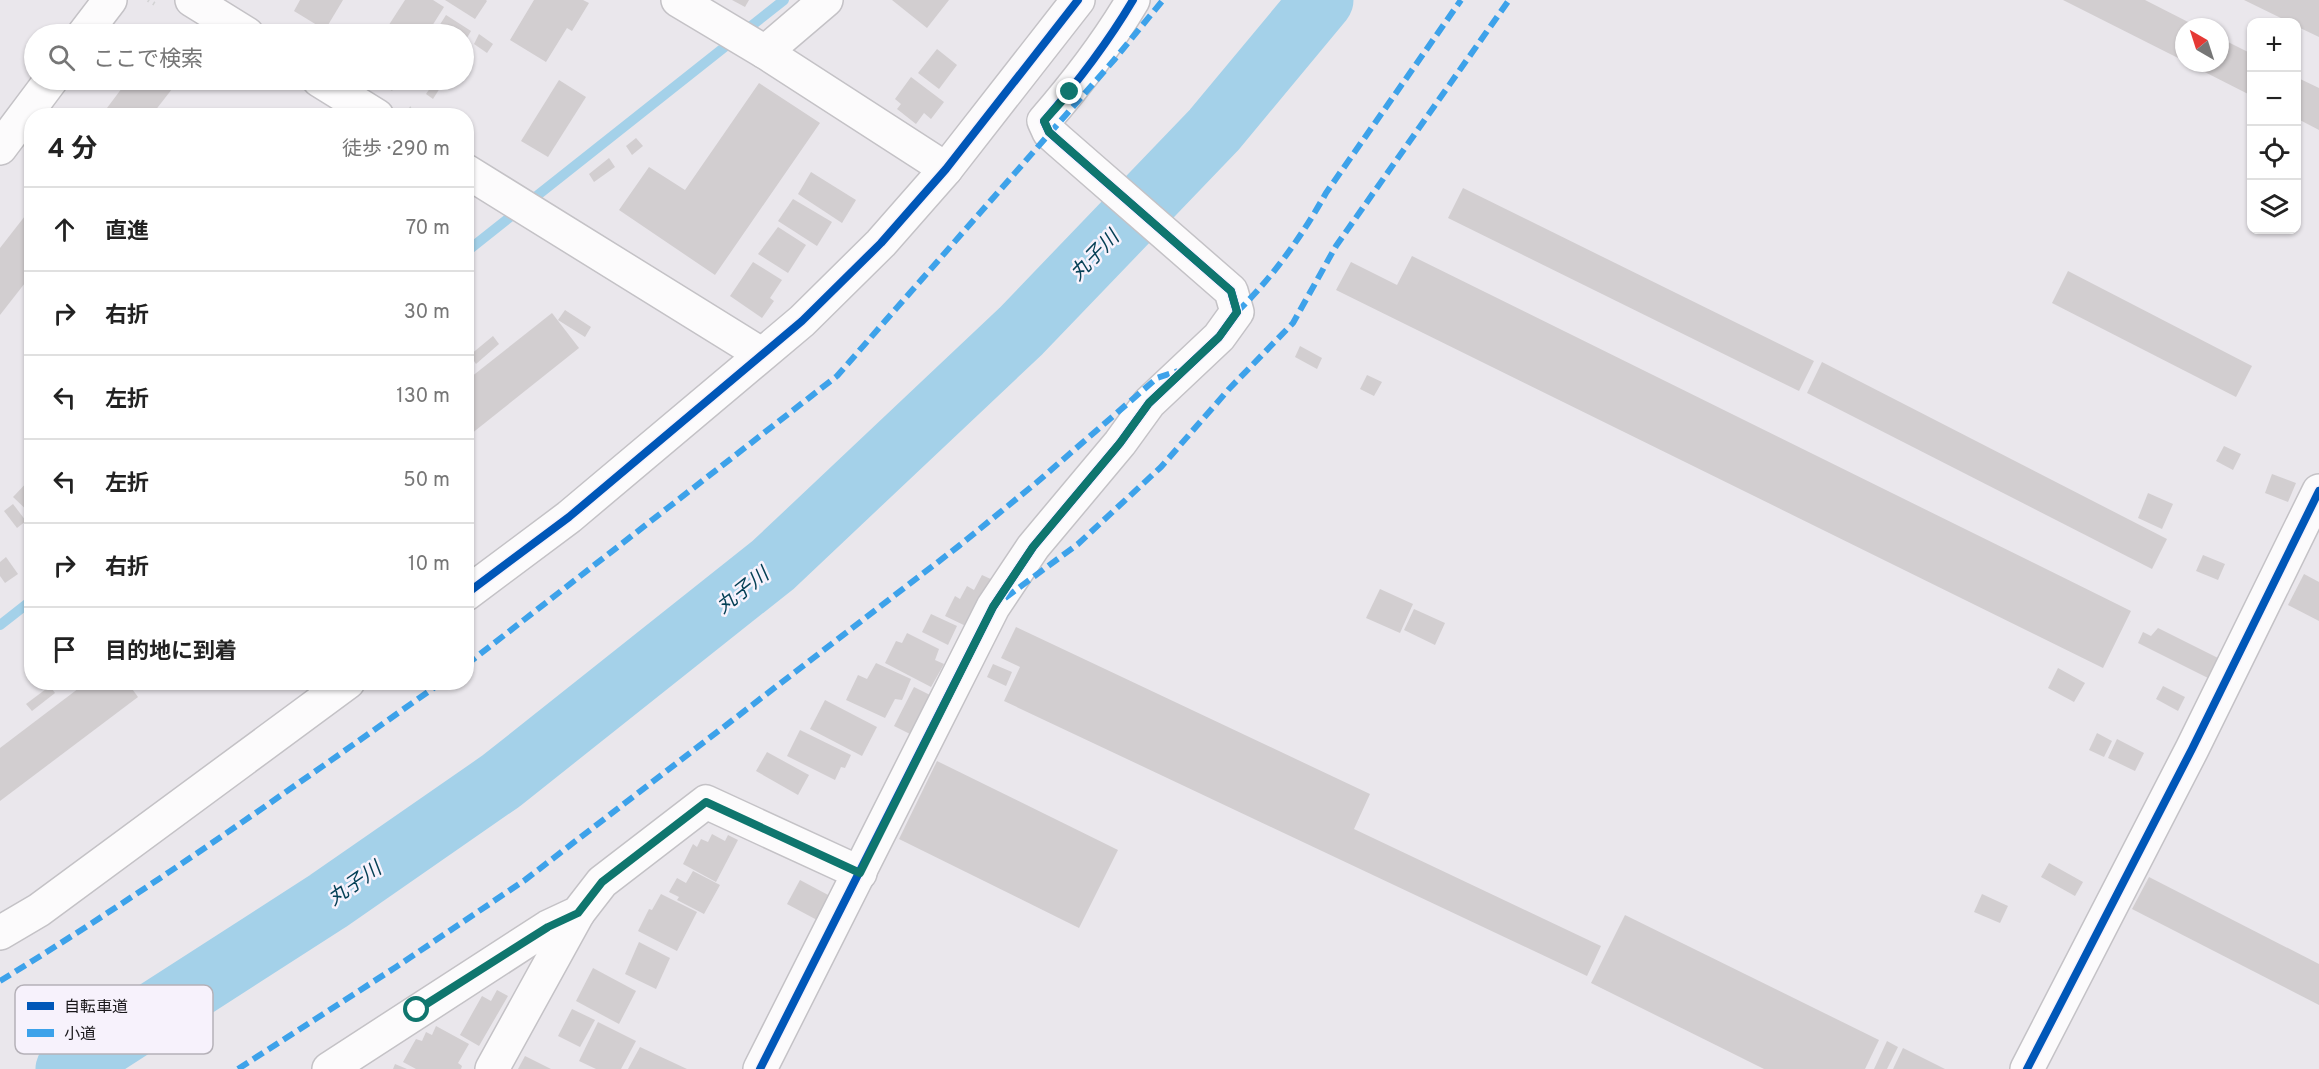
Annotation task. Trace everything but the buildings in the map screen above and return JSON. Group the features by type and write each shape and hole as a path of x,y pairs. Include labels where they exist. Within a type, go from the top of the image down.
{"street":[{"path":"92,24 110,0"},
{"path":"192,0 231,24"},
{"path":"765,52 826,0"},
{"path":"474,588 569,517 802,321 873,250 946,170 1078,0"},
{"path":"760,1069 993,607 1033,547 1120,443 1149,403 1219,337 1237,312 1231,291 1049,132 1044,121 1070,92 1113,35 1133,0"},
{"path":"680,1 765,52 946,170"},
{"path":"30,108 44,90"},
{"path":"336,90 364,108"},
{"path":"0,148 24,116"},
{"path":"474,176 761,354"},
{"path":"2027,1069 2192,749 2319,491"},
{"path":"0,933 39,910 337,690"},
{"path":"492,1069 578,913 602,882 706,802 860,873"},
{"path":"329,1069 548,927 578,913"}],"waterway":[{"path":"474,246 784,0"},
{"name":"丸子川","path":"198,985 328,901 501,781 773,565 1021,331 1214,130 1322,0"},
{"path":"0,625 24,606"},
{"name":"丸子川","path":"67,1069 90,1054"}],"marked path":[{"path":"474,659 837,376 1114,60 1163,0"},
{"path":"1237,312 1286,256 1326,193 1461,0"},
{"path":"1005,598 1078,544 1161,467 1229,389 1293,323 1336,246 1509,0"},
{"path":"238,1069 525,880 960,545 1036,483 1157,378 1178,371"},
{"path":"0,981 168,873 431,690"}],"cycle path":[{"path":"474,588 569,517 802,321 881,243 946,169 1078,0"},
{"path":"760,1069 993,607 1033,547 1120,443 1149,403 1219,337 1237,312 1231,291 1049,132 1044,121 1091,63 1133,0"},
{"path":"2027,1069 2192,749 2319,491"}],"route":[{"path":"417,1010 548,927 578,913 602,882 706,802 860,873 993,607 1033,547 1120,443 1149,403 1219,337 1237,312 1231,291 1049,132 1044,121 1070,92"}]}
